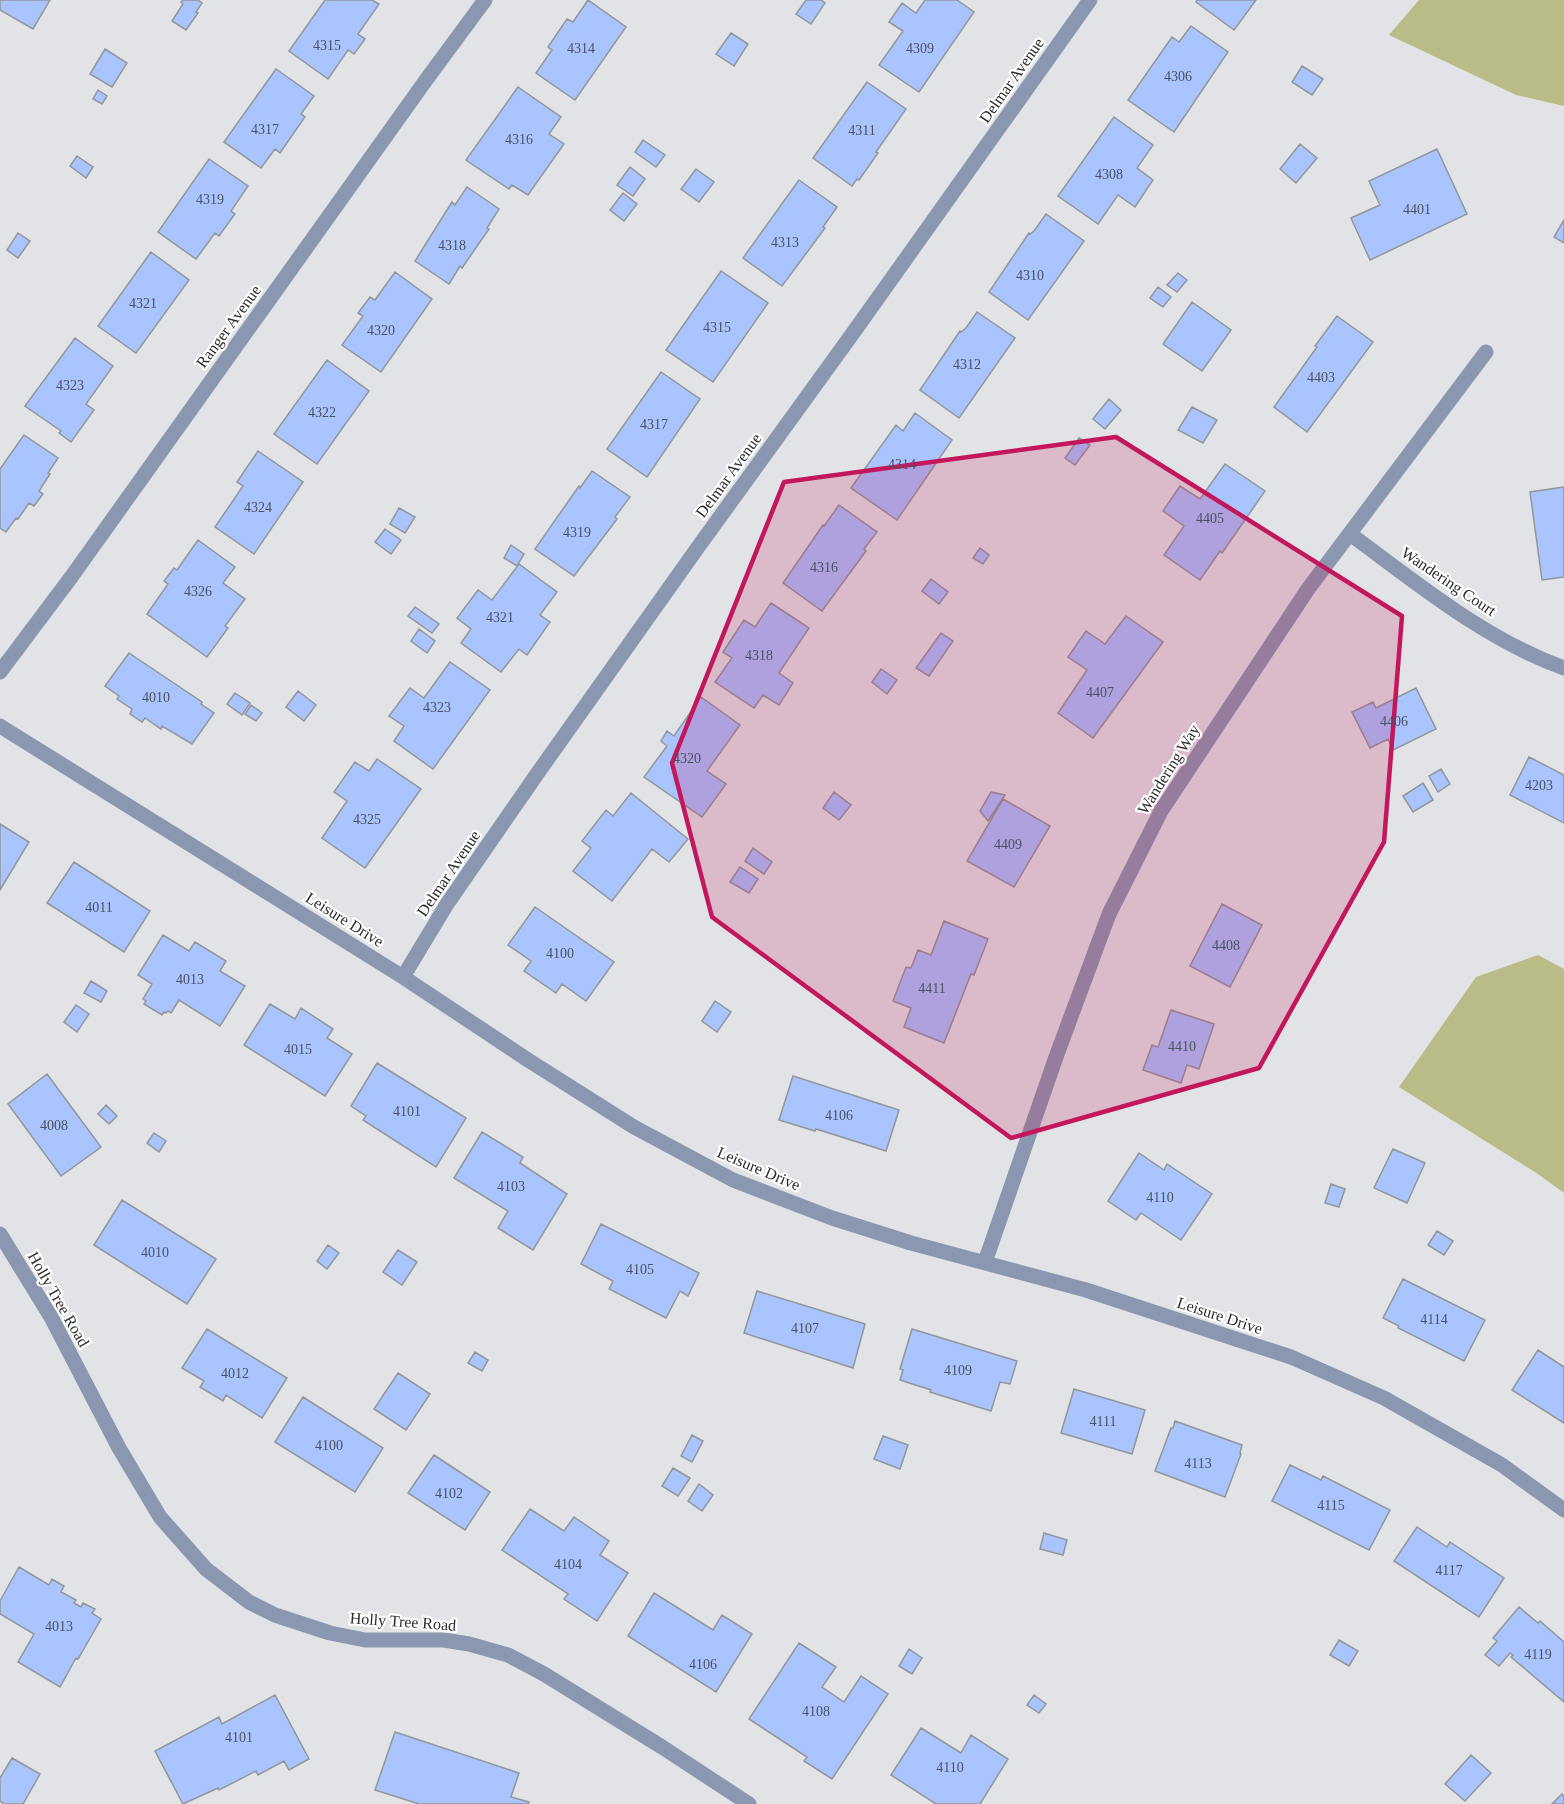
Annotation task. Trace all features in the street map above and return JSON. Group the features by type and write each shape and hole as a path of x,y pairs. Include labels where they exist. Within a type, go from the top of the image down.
{"street":[{"name":"Ranger Avenue","path":"0,672 72,576 358,174 485,0"},
{"name":"Delmar Avenue","path":"403,976 447,904 537,774 1090,0"},
{"name":"Wandering Way","path":"986,1262 1056,1057 1109,914 1161,811 1308,589 1486,352"},
{"name":"Wandering Court","path":"1350,534 1464,617 1539,658 1564,668"},
{"name":"Leisure Drive","path":"0,726 403,976 528,1060 634,1127 733,1180 832,1218 911,1243 1086,1290 1291,1357 1384,1398 1502,1465 1564,1510"},
{"name":"Holly Tree Road","path":"0,1234 51,1317 119,1448 160,1517 206,1569 241,1596 275,1615 330,1633 365,1640 444,1640 469,1644 508,1655 544,1674 749,1804"}],"highlighted area":[{"path":"1116,437 1402,616 1384,842 1259,1068 1011,1138 712,917 672,763 784,482"}],"green space":[{"path":"1419,0 1564,0 1564,106 1516,95 1389,35"},
{"path":"1538,955 1564,969 1564,1193 1535,1172 1399,1087 1476,977"}],"building":[{"path":"0,0 50,0 33,29 0,10"},
{"path":"198,0 202,3 186,30 172,21 183,4 181,2"},
{"path":"325,0 372,0 379,4 358,34 365,39 354,54 348,50 328,79 289,51"},
{"path":"588,0 626,27 575,100 536,73 552,50 548,47 567,19 573,22"},
{"path":"806,0 821,0 825,3 811,24 796,14"},
{"path":"925,0 957,0 974,12 919,92 879,65 903,31 889,22 902,3 916,13"},
{"path":"1197,0 1256,0 1234,30 1196,2"},
{"path":"1191,26 1228,52 1174,132 1128,100 1172,37 1179,42"},
{"path":"731,33 748,44 734,66 716,54"},
{"path":"105,49 127,63 112,87 90,74"},
{"path":"1302,66 1323,79 1312,95 1292,82"},
{"path":"276,69 314,96 301,114 305,117 280,153 275,149 261,168 224,142"},
{"path":"867,82 906,109 876,152 878,153 852,186 813,158"},
{"path":"518,87 561,117 549,134 564,144 528,195 512,185 509,189 466,160"},
{"path":"98,90 107,96 102,104 93,99"},
{"path":"1114,117 1153,145 1137,168 1153,180 1135,207 1118,195 1098,224 1058,196"},
{"path":"643,140 665,155 656,167 635,152"},
{"path":"1300,144 1317,158 1296,183 1280,169"},
{"path":"1437,149 1467,214 1370,260 1351,218 1380,205 1369,181"},
{"path":"77,156 93,167 86,178 70,166"},
{"path":"209,159 248,186 231,211 235,214 219,236 215,233 196,259 158,232"},
{"path":"630,167 645,179 633,196 617,185"},
{"path":"696,169 714,182 699,202 681,189"},
{"path":"799,180 837,207 823,227 825,228 782,286 743,258"},
{"path":"467,187 499,209 487,228 489,229 449,284 415,261 452,202 455,205"},
{"path":"623,193 637,204 624,221 610,210"},
{"path":"1046,214 1084,241 1028,320 989,292 1029,233 1034,231"},
{"path":"1564,220 1564,243 1554,237"},
{"path":"18,233 30,241 18,258 7,250"},
{"path":"151,252 189,280 136,353 98,326"},
{"path":"721,271 768,303 713,382 666,350"},
{"path":"395,272 432,299 381,372 342,345 363,316 358,313 370,297 375,300"},
{"path":"1178,273 1187,280 1177,292 1167,285"},
{"path":"1158,287 1171,297 1163,307 1150,298"},
{"path":"1192,302 1231,330 1202,371 1163,344"},
{"path":"977,312 1015,338 959,418 920,390 960,331 966,328"},
{"path":"1337,316 1373,342 1307,432 1274,407"},
{"path":"75,338 113,366 86,404 94,410 71,442 59,433 61,431 25,406"},
{"path":"327,360 369,391 317,464 274,434"},
{"path":"661,372 700,399 647,477 607,449"},
{"path":"1109,399 1121,410 1105,429 1093,419"},
{"path":"1192,407 1217,420 1203,443 1178,430"},
{"path":"915,413 952,440 897,520 851,488 896,425 903,431"},
{"path":"24,435 58,458 39,491 43,494 34,506 29,503 6,532 0,528 0,469"},
{"path":"1079,438 1090,445 1075,465 1065,458"},
{"path":"258,451 303,482 254,554 215,527 243,486 237,482"},
{"path":"1225,464 1265,491 1222,553 1220,551 1200,580 1164,555 1184,526 1163,511 1180,486 1200,499"},
{"path":"592,471 630,497 615,517 617,519 574,576 535,549"},
{"path":"1564,487 1564,577 1542,580 1530,492"},
{"path":"839,505 877,532 864,549 866,551 822,611 783,583"},
{"path":"399,508 415,517 405,533 390,524"},
{"path":"385,529 401,540 391,554 375,542"},
{"path":"198,540 235,567 223,583 245,599 225,626 228,628 207,657 147,614 168,584 164,581 174,568 177,570"},
{"path":"511,545 524,554 517,566 504,558"},
{"path":"980,548 989,555 983,564 973,558"},
{"path":"519,564 557,592 540,615 550,622 527,655 519,649 501,672 461,643 471,629 457,618 478,590 492,600"},
{"path":"931,579 948,592 939,604 922,591"},
{"path":"771,603 809,628 779,673 793,683 779,705 763,695 754,708 715,682 732,658 723,652 744,620 755,627"},
{"path":"415,607 439,624 432,633 408,616"},
{"path":"1126,616 1163,642 1093,738 1058,713 1087,670 1068,657 1086,631 1105,644"},
{"path":"419,629 435,641 427,653 411,641"},
{"path":"941,633 953,641 929,676 916,668"},
{"path":"129,653 202,702 201,704 214,713 192,744 162,726 161,729 145,718 142,722 130,714 132,709 117,699 119,696 105,686"},
{"path":"450,662 490,690 433,769 394,741 404,726 389,716 410,688 424,698"},
{"path":"881,669 897,680 887,694 872,682"},
{"path":"1416,688 1436,729 1393,750 1388,739 1370,748 1352,712 1373,702 1376,708"},
{"path":"298,691 316,705 304,721 286,707"},
{"path":"235,693 250,703 242,715 227,704"},
{"path":"701,697 740,725 707,771 726,784 702,817 644,777 667,746 661,741 667,731 674,736"},
{"path":"251,705 262,713 256,721 245,714"},
{"path":"1529,757 1564,775 1564,823 1510,795"},
{"path":"377,759 421,789 365,868 322,838 347,801 334,792 355,762 369,771"},
{"path":"1441,769 1450,784 1438,792 1429,776"},
{"path":"1423,783 1433,800 1413,812 1403,796"},
{"path":"834,792 851,805 839,820 823,808"},
{"path":"991,792 1005,795 988,821 980,811"},
{"path":"631,793 688,839 669,862 652,849 612,901 573,871 591,848 582,841 606,810 613,816"},
{"path":"1003,799 1050,826 1014,887 967,861"},
{"path":"0,824 29,842 0,890"},
{"path":"753,848 772,862 764,874 745,861"},
{"path":"74,862 150,911 124,952 47,903"},
{"path":"740,867 758,879 749,893 730,882"},
{"path":"1222,904 1262,925 1230,987 1190,966"},
{"path":"535,907 614,962 586,1001 562,984 556,993 524,971 531,961 508,945"},
{"path":"944,921 988,939 974,975 971,974 944,1043 904,1027 911,1008 893,1001 906,967 911,968 918,950 931,955"},
{"path":"163,935 189,951 195,942 226,961 220,971 245,986 220,1026 179,1000 171,1013 168,1011 162,1015 144,1004 146,1001 143,999 152,984 138,975"},
{"path":"91,981 107,991 101,1002 84,993"},
{"path":"715,1001 731,1012 717,1032 702,1021"},
{"path":"270,1004 295,1019 301,1008 333,1029 327,1038 352,1054 325,1096 244,1045"},
{"path":"76,1005 89,1014 77,1032 64,1022"},
{"path":"1171,1010 1214,1024 1199,1069 1187,1065 1181,1083 1143,1070 1152,1045 1158,1047"},
{"path":"377,1063 466,1118 436,1167 363,1120 366,1116 351,1106"},
{"path":"47,1074 101,1147 61,1176 8,1104"},
{"path":"793,1076 899,1110 886,1151 779,1120"},
{"path":"106,1105 117,1116 109,1124 98,1114"},
{"path":"482,1132 523,1157 520,1163 567,1194 533,1250 498,1228 508,1211 454,1178"},
{"path":"154,1133 166,1141 159,1152 147,1143"},
{"path":"1393,1149 1425,1163 1407,1203 1374,1188"},
{"path":"1139,1153 1164,1170 1167,1164 1212,1194 1181,1240 1141,1213 1136,1220 1108,1201"},
{"path":"1331,1184 1345,1189 1339,1207 1325,1203"},
{"path":"122,1200 216,1259 187,1304 94,1245"},
{"path":"601,1224 699,1273 688,1296 680,1291 666,1318 609,1289 613,1281 581,1264"},
{"path":"1437,1231 1453,1241 1444,1255 1428,1245"},
{"path":"328,1245 339,1253 327,1269 317,1261"},
{"path":"398,1250 417,1262 402,1285 383,1272"},
{"path":"1403,1279 1485,1320 1464,1361 1383,1318"},
{"path":"757,1291 865,1324 853,1368 744,1333"},
{"path":"207,1329 287,1378 262,1418 226,1395 223,1401 200,1387 204,1381 182,1368"},
{"path":"912,1329 1017,1361 1010,1384 1000,1382 991,1411 900,1380 903,1370 900,1369"},
{"path":"1538,1350 1564,1367 1564,1423 1512,1390"},
{"path":"475,1352 488,1360 482,1371 468,1363"},
{"path":"398,1373 430,1394 406,1430 374,1409"},
{"path":"1074,1389 1145,1410 1132,1454 1061,1433"},
{"path":"303,1397 383,1448 355,1492 275,1442"},
{"path":"1175,1421 1242,1445 1241,1454 1225,1497 1155,1471"},
{"path":"692,1435 703,1441 692,1462 681,1456"},
{"path":"883,1436 908,1445 900,1469 874,1459"},
{"path":"434,1455 490,1492 465,1530 408,1493"},
{"path":"1290,1465 1321,1480 1323,1476 1390,1510 1369,1550 1272,1501"},
{"path":"673,1468 690,1478 678,1496 662,1486"},
{"path":"699,1484 713,1495 702,1511 688,1501"},
{"path":"530,1509 564,1531 574,1517 609,1541 600,1555 628,1573 597,1621 564,1599 568,1594 502,1550"},
{"path":"1417,1527 1447,1547 1450,1542 1504,1578 1479,1617 1394,1561"},
{"path":"1044,1533 1067,1540 1063,1555 1040,1549"},
{"path":"19,1567 49,1585 52,1579 64,1586 61,1592 76,1600 74,1603 81,1607 83,1603 95,1609 92,1613 101,1619 60,1687 18,1662 34,1634 0,1614 0,1601"},
{"path":"654,1593 713,1630 722,1615 752,1634 716,1692 628,1636"},
{"path":"1519,1607 1538,1623 1540,1621 1564,1642 1564,1702 1511,1657 1513,1655 1510,1653 1499,1666 1485,1655 1497,1641 1493,1638"},
{"path":"1339,1640 1358,1651 1349,1666 1330,1655"},
{"path":"799,1643 836,1667 822,1687 844,1702 861,1676 888,1694 832,1779 804,1761 807,1757 749,1719"},
{"path":"909,1649 922,1658 912,1674 899,1666"},
{"path":"275,1695 309,1759 289,1770 284,1761 258,1775 256,1771 219,1790 218,1788 183,1804 155,1751 219,1717 222,1724"},
{"path":"1034,1695 1046,1704 1039,1713 1027,1705"},
{"path":"921,1728 961,1753 971,1735 1008,1759 980,1804 936,1804 891,1775"},
{"path":"395,1732 519,1773 511,1797 529,1802 528,1804 419,1804 375,1790"},
{"path":"1471,1755 1491,1773 1465,1801 1445,1784"},
{"path":"12,1758 40,1774 23,1804 4,1804 0,1801 0,1778"},
{"path":"1562,1794 1564,1804 1552,1804"}]}
